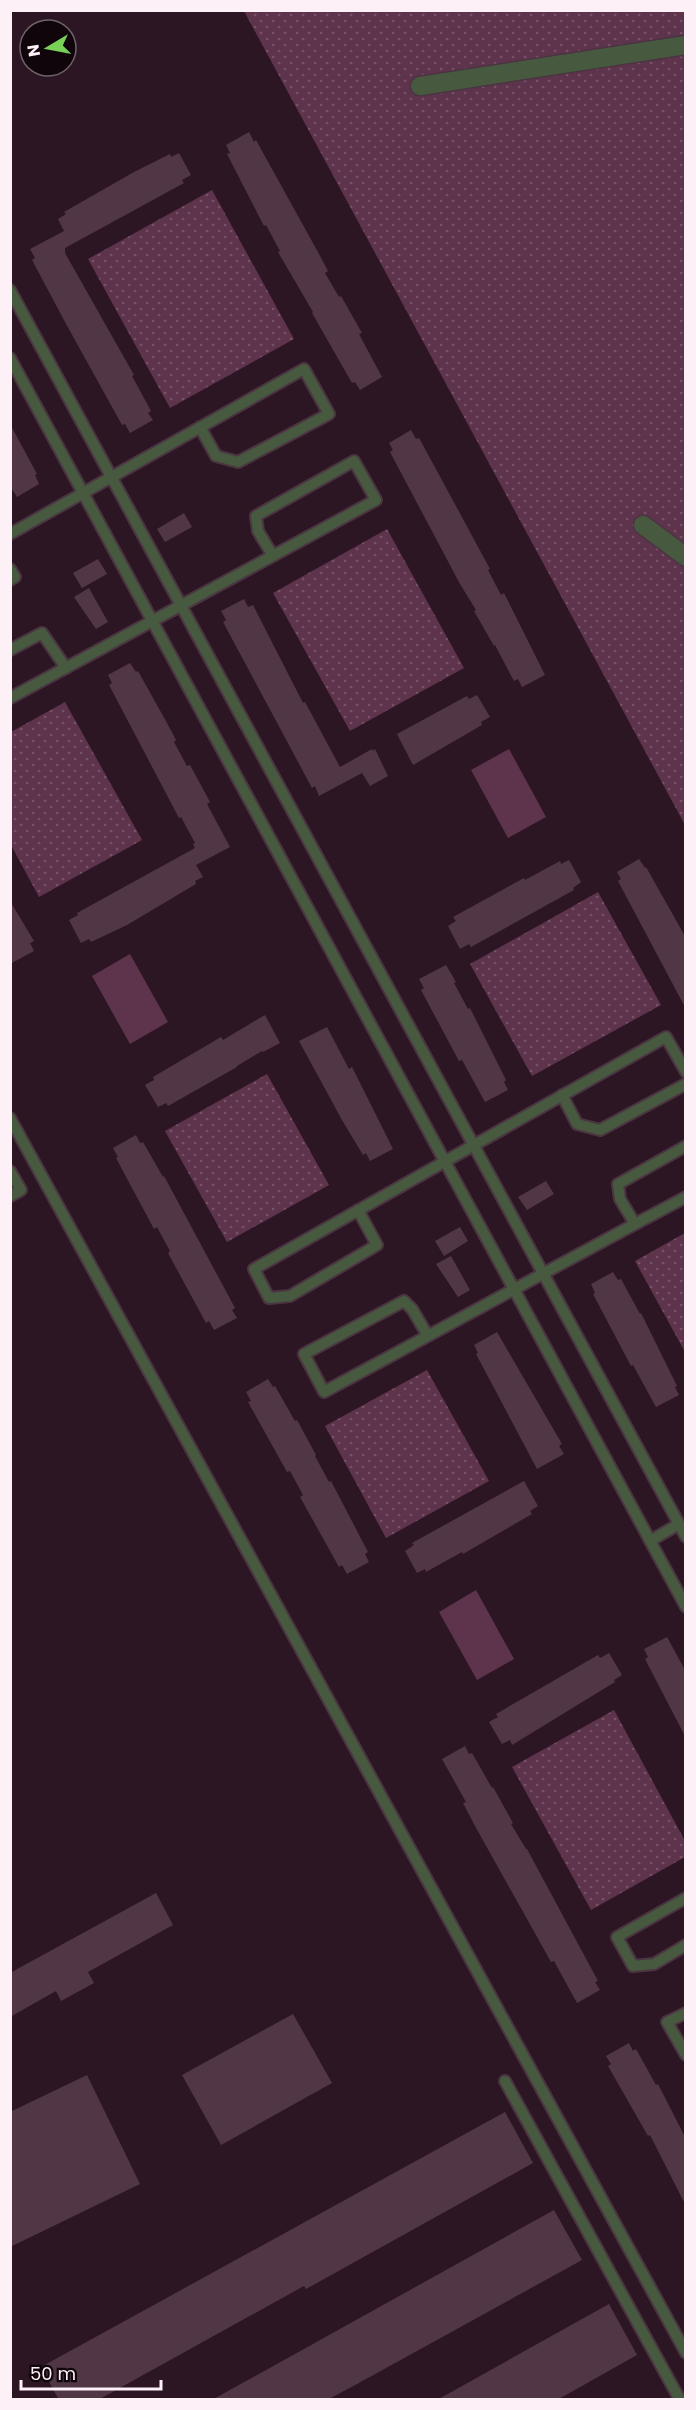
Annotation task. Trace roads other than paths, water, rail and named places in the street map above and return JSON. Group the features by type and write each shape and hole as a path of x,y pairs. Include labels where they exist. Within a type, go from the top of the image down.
{"street":[{"path":"420,86 686,45"},
{"path":"643,525 686,557"}],"lane":[{"path":"10,290 686,1537"},
{"path":"10,358 686,1607"},
{"path":"10,534 84,493 200,427 304,369 329,414 238,462 216,456 200,427"},
{"path":"10,698 181,606 273,556 376,500 354,461 256,516 258,531 273,556"},
{"path":"10,569 15,578 10,580"},
{"path":"10,650 42,633 66,668"},
{"path":"358,1210 377,1245 290,1296 269,1298 254,1269 358,1210 445,1161 473,1145 666,1037 686,1072"},
{"path":"562,1095 577,1124 600,1130 686,1084"},
{"path":"10,1118 686,2353"},
{"path":"635,1224 620,1199 618,1184 686,1146"},
{"path":"10,1171 21,1191 10,1196"},
{"path":"428,1336 404,1301 304,1354 324,1392 428,1336 514,1289 686,1197"},
{"path":"650,1541 678,1524"},
{"path":"686,1898 617,1937 633,1966 654,1964 686,1946"},
{"path":"686,2013 668,2022 686,2055"},
{"path":"505,2081 680,2400"}]}
